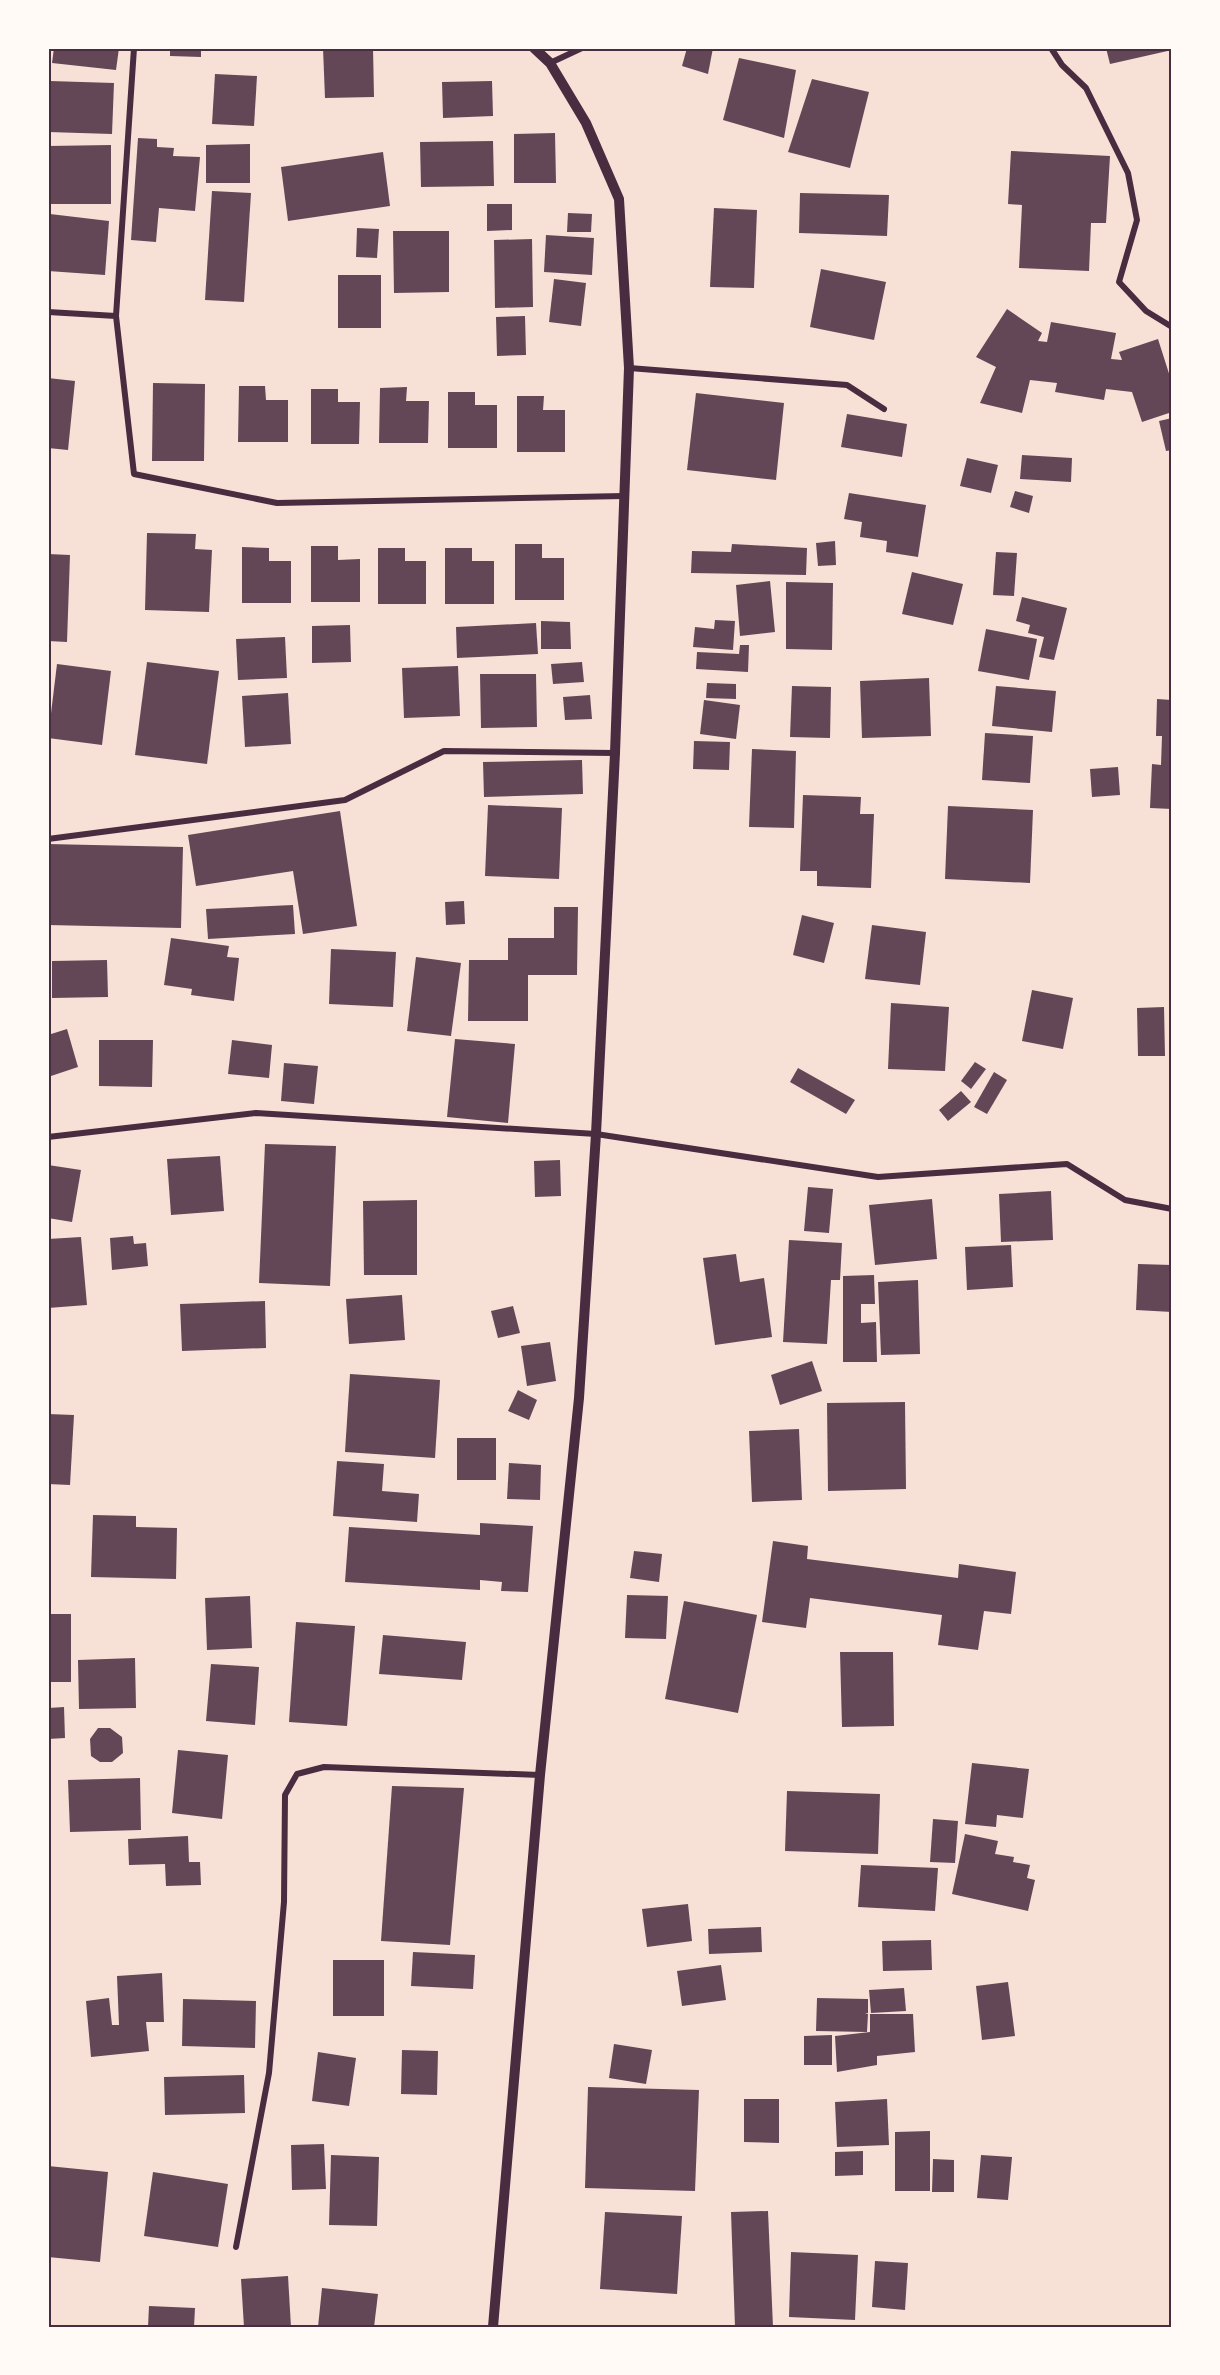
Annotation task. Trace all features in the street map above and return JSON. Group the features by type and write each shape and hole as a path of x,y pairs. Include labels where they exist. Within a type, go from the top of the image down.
{"street":[{"path":"134,48 116,316 134,474 277,503 624,496"},
{"path":"493,2327 540,1775 579,1398 596,1134 615,753 629,368 619,199 586,123 550,63 534,48"},
{"path":"550,63 582,48"},
{"path":"1051,48 1062,65 1086,88 1128,173 1137,220 1119,282 1146,311 1172,327"},
{"path":"48,312 116,316"},
{"path":"629,368 847,385 884,409"},
{"path":"48,839 345,800 444,750 615,753"},
{"path":"48,1137 256,1113 596,1134 878,1177 1067,1164 1125,1200 1172,1209"},
{"path":"236,2247 269,2073 284,1902 285,1795 297,1774 324,1767 540,1775"}],"building":[{"path":"54,48 119,48 116,70 52,63"},
{"path":"170,48 201,48 201,57 170,56"},
{"path":"323,48 373,48 374,97 325,98"},
{"path":"687,48 713,48 708,74 682,66"},
{"path":"1106,48 1172,48 1172,50 1110,64"},
{"path":"739,58 796,70 784,138 723,120"},
{"path":"215,74 257,76 254,126 212,124"},
{"path":"812,79 869,92 850,168 788,152"},
{"path":"50,81 114,83 112,134 48,132"},
{"path":"492,81 493,116 443,118 442,82"},
{"path":"555,133 556,183 514,183 514,134"},
{"path":"138,138 157,139 157,147 174,148 173,156 200,157 195,211 159,208 156,242 131,240"},
{"path":"493,141 494,186 421,187 420,142"},
{"path":"250,144 250,183 206,183 206,145"},
{"path":"111,145 111,204 48,204 48,146"},
{"path":"1011,151 1110,156 1106,223 1091,223 1089,271 1019,268 1022,205 1008,204"},
{"path":"383,152 390,206 288,221 281,167"},
{"path":"212,191 251,193 244,302 205,300"},
{"path":"800,193 889,195 887,236 799,233"},
{"path":"487,204 512,204 512,230 487,231"},
{"path":"714,208 757,210 754,288 710,287"},
{"path":"568,213 592,214 591,232 567,232"},
{"path":"50,214 109,221 105,275 48,271"},
{"path":"357,228 379,229 377,258 356,257"},
{"path":"393,231 449,231 449,292 394,293"},
{"path":"546,235 594,238 592,275 544,272"},
{"path":"532,239 533,307 495,308 494,240"},
{"path":"821,269 886,282 874,340 810,327"},
{"path":"338,275 381,275 381,328 338,328"},
{"path":"554,279 586,283 581,326 549,322"},
{"path":"1007,309 1042,333 1038,341 1047,342 1051,322 1116,333 1111,359 1122,360 1119,352 1158,339 1172,383 1172,412 1142,422 1132,392 1106,389 1104,400 1055,392 1057,383 1030,380 1022,413 980,403 996,367 976,357"},
{"path":"525,316 526,355 497,356 496,317"},
{"path":"48,378 75,381 68,450 48,448"},
{"path":"153,383 205,384 204,461 152,461"},
{"path":"239,386 265,386 266,400 288,400 288,442 238,442"},
{"path":"407,387 406,401 429,401 428,443 379,443 380,388"},
{"path":"311,389 338,389 338,402 360,402 359,444 311,444"},
{"path":"448,392 475,392 475,405 497,405 497,448 448,448"},
{"path":"696,393 784,403 776,480 687,470"},
{"path":"517,396 544,396 543,410 565,410 565,452 517,452"},
{"path":"847,414 907,424 902,457 841,447"},
{"path":"1172,418 1172,450 1166,451 1159,421"},
{"path":"1022,455 1072,458 1071,482 1020,479"},
{"path":"967,458 998,465 991,493 960,486"},
{"path":"1015,491 1033,496 1029,513 1010,507"},
{"path":"849,493 926,505 918,557 886,552 887,541 860,537 862,522 844,519"},
{"path":"147,533 196,534 195,549 212,550 209,612 145,610"},
{"path":"835,541 836,565 818,566 816,543"},
{"path":"515,544 542,544 542,558 564,558 564,600 515,600"},
{"path":"732,544 807,548 806,575 691,573 692,551 731,552"},
{"path":"311,546 338,546 338,560 360,559 360,602 311,602"},
{"path":"242,547 269,548 269,561 291,561 291,603 242,603"},
{"path":"378,548 405,548 405,561 426,561 426,604 378,604"},
{"path":"445,548 472,548 472,561 494,561 494,604 445,604"},
{"path":"996,552 1017,553 1014,596 993,595"},
{"path":"48,554 70,555 67,642 48,641"},
{"path":"912,572 963,584 953,625 902,614"},
{"path":"770,581 775,632 740,636 736,585"},
{"path":"786,582 833,583 832,650 786,649"},
{"path":"1022,597 1067,608 1054,660 1039,657 1044,637 1028,633 1030,625 1016,621"},
{"path":"715,620 735,621 733,650 693,647 695,627 714,629"},
{"path":"541,621 570,622 571,649 541,649"},
{"path":"536,623 538,654 457,658 456,627"},
{"path":"350,625 351,662 312,663 312,626"},
{"path":"986,629 1037,639 1029,680 978,671"},
{"path":"285,637 287,678 238,680 236,639"},
{"path":"740,645 749,645 748,672 696,669 697,652 739,654"},
{"path":"147,662 219,671 207,764 135,755"},
{"path":"582,662 584,682 553,684 551,664"},
{"path":"57,664 111,671 102,745 48,738"},
{"path":"458,666 460,716 404,718 402,668"},
{"path":"480,674 536,674 537,727 481,728"},
{"path":"929,678 931,736 862,738 860,681"},
{"path":"707,683 736,684 736,699 706,698"},
{"path":"792,686 831,687 830,738 790,737"},
{"path":"996,686 1056,691 1052,732 992,726"},
{"path":"288,693 291,744 245,747 242,696"},
{"path":"590,695 592,719 565,720 563,697"},
{"path":"1157,699 1172,700 1172,809 1150,808 1152,764 1161,765 1162,736 1156,736"},
{"path":"704,700 740,705 736,739 700,734"},
{"path":"985,733 1033,736 1030,783 982,780"},
{"path":"694,741 730,742 729,770 693,769"},
{"path":"752,749 796,751 794,828 749,827"},
{"path":"582,760 583,794 484,797 483,762"},
{"path":"1118,767 1120,795 1092,797 1090,769"},
{"path":"803,795 861,797 860,814 874,814 871,888 817,886 817,871 800,871"},
{"path":"488,805 562,808 559,879 485,876"},
{"path":"948,806 1033,810 1030,883 945,879"},
{"path":"340,811 357,926 303,934 293,871 196,886 188,835"},
{"path":"48,844 183,847 181,928 48,925"},
{"path":"464,901 465,924 446,925 445,902"},
{"path":"293,905 295,934 208,939 206,909"},
{"path":"554,907 578,907 577,975 528,975 528,1021 468,1021 469,960 508,960 508,938 554,938"},
{"path":"802,915 834,923 824,963 793,955"},
{"path":"872,925 926,932 920,985 865,979"},
{"path":"171,938 229,946 227,957 239,958 234,1001 191,995 192,989 164,985"},
{"path":"331,949 396,952 393,1007 329,1004"},
{"path":"416,957 461,963 451,1036 407,1031"},
{"path":"1170,959 1172,959 1172,985 1169,985"},
{"path":"107,960 108,997 52,998 52,961"},
{"path":"1032,990 1073,998 1063,1049 1022,1041"},
{"path":"891,1003 949,1007 945,1071 888,1069"},
{"path":"1164,1007 1165,1056 1138,1056 1137,1008"},
{"path":"67,1029 78,1067 48,1077 48,1035"},
{"path":"455,1039 515,1044 508,1123 447,1117"},
{"path":"99,1040 153,1040 152,1087 99,1086"},
{"path":"232,1040 272,1045 269,1078 228,1074"},
{"path":"975,1062 986,1069 971,1089 961,1081"},
{"path":"284,1063 318,1066 314,1104 281,1101"},
{"path":"798,1068 855,1100 846,1114 790,1082"},
{"path":"994,1072 1007,1080 987,1114 974,1107"},
{"path":"961,1091 971,1102 948,1121 939,1110"},
{"path":"265,1144 336,1146 330,1286 259,1283"},
{"path":"220,1156 224,1211 171,1215 167,1159"},
{"path":"560,1160 561,1196 535,1197 534,1161"},
{"path":"48,1165 81,1170 72,1222 48,1218"},
{"path":"808,1187 833,1189 829,1233 804,1231"},
{"path":"1051,1191 1053,1240 1001,1242 999,1194"},
{"path":"932,1199 937,1259 875,1265 869,1205"},
{"path":"417,1200 417,1275 364,1275 363,1201"},
{"path":"133,1236 134,1244 146,1243 148,1266 112,1270 110,1238"},
{"path":"81,1237 87,1305 48,1308 48,1239"},
{"path":"789,1240 842,1243 840,1280 831,1280 827,1344 783,1342"},
{"path":"1011,1245 1013,1287 967,1290 965,1247"},
{"path":"736,1254 740,1282 764,1278 772,1337 715,1345 703,1258"},
{"path":"1138,1264 1172,1265 1172,1312 1136,1310"},
{"path":"874,1275 875,1304 861,1304 861,1323 876,1322 877,1362 843,1362 843,1276"},
{"path":"918,1280 920,1354 881,1355 878,1282"},
{"path":"402,1295 405,1340 349,1344 346,1299"},
{"path":"265,1301 266,1348 182,1351 180,1304"},
{"path":"513,1306 520,1333 498,1338 491,1311"},
{"path":"550,1342 556,1381 527,1386 521,1346"},
{"path":"812,1361 822,1391 780,1405 771,1375"},
{"path":"350,1374 440,1380 435,1458 345,1452"},
{"path":"518,1390 537,1400 529,1420 508,1411"},
{"path":"905,1402 906,1489 828,1491 827,1403"},
{"path":"48,1414 74,1415 70,1485 48,1484"},
{"path":"799,1429 802,1500 752,1502 749,1431"},
{"path":"457,1438 496,1438 496,1480 457,1480"},
{"path":"337,1461 384,1464 382,1491 419,1494 417,1522 333,1516"},
{"path":"509,1463 541,1465 540,1500 507,1499"},
{"path":"93,1515 136,1516 136,1527 177,1528 176,1579 91,1577"},
{"path":"480,1523 533,1526 528,1592 501,1591 502,1582 480,1580 480,1590 345,1582 349,1527 480,1535"},
{"path":"773,1541 808,1546 807,1559 958,1578 959,1564 1016,1572 1011,1614 984,1611 978,1650 938,1645 942,1615 810,1598 806,1628 762,1622"},
{"path":"634,1551 662,1554 659,1582 630,1578"},
{"path":"627,1595 668,1596 666,1639 625,1638"},
{"path":"250,1596 252,1648 207,1650 205,1598"},
{"path":"684,1601 757,1615 738,1713 665,1699"},
{"path":"48,1614 71,1614 71,1682 48,1682"},
{"path":"296,1622 355,1626 347,1726 289,1722"},
{"path":"383,1635 466,1642 462,1680 379,1674"},
{"path":"840,1652 893,1652 894,1726 842,1727"},
{"path":"135,1658 136,1708 79,1709 78,1660"},
{"path":"211,1664 259,1667 255,1725 206,1721"},
{"path":"64,1707 65,1738 48,1739 48,1708"},
{"path":"98,1728 110,1728 122,1737 123,1753 112,1762 100,1762 91,1756 90,1739"},
{"path":"178,1750 228,1755 222,1819 172,1813"},
{"path":"972,1763 1029,1769 1023,1818 997,1815 996,1827 965,1824"},
{"path":"140,1778 141,1830 70,1832 68,1780"},
{"path":"392,1786 464,1788 450,1945 381,1941"},
{"path":"787,1791 880,1794 878,1854 785,1851"},
{"path":"933,1819 958,1821 955,1863 930,1862"},
{"path":"965,1834 998,1841 995,1854 1014,1857 1013,1862 1030,1865 1027,1878 1035,1880 1028,1911 952,1894"},
{"path":"188,1836 189,1862 200,1862 201,1885 166,1886 165,1864 129,1865 128,1839"},
{"path":"861,1865 938,1868 935,1911 858,1907"},
{"path":"688,1904 692,1941 647,1947 642,1909"},
{"path":"761,1927 762,1952 709,1954 708,1929"},
{"path":"931,1940 932,1970 883,1971 882,1941"},
{"path":"413,1952 475,1955 473,1989 411,1986"},
{"path":"333,1960 384,1960 384,2016 333,2016"},
{"path":"721,1965 726,2000 682,2006 677,1971"},
{"path":"162,1973 164,2022 146,2022 149,2051 91,2057 86,2001 109,1998 112,2025 119,2025 117,1976"},
{"path":"1008,1982 1015,2036 982,2040 976,1986"},
{"path":"904,1988 906,2011 871,2013 869,1990"},
{"path":"817,1998 868,1999 868,2013 865,2014 868,2014 867,2032 816,2031"},
{"path":"183,1999 256,2001 255,2048 182,2046"},
{"path":"870,2014 913,2014 915,2052 877,2056 877,2065 837,2072 835,2036 870,2032"},
{"path":"832,2035 832,2065 804,2065 804,2036"},
{"path":"614,2044 652,2050 646,2084 609,2078"},
{"path":"402,2050 438,2051 437,2095 401,2094"},
{"path":"318,2052 356,2058 349,2106 312,2101"},
{"path":"244,2075 245,2113 165,2115 164,2077"},
{"path":"588,2087 699,2090 695,2191 585,2188"},
{"path":"744,2099 779,2099 779,2143 744,2142"},
{"path":"887,2099 889,2145 837,2147 835,2102"},
{"path":"930,2131 930,2191 895,2191 895,2132"},
{"path":"324,2144 326,2189 292,2190 291,2145"},
{"path":"863,2151 863,2175 835,2176 835,2152"},
{"path":"331,2155 379,2157 377,2226 329,2225"},
{"path":"981,2155 1012,2157 1008,2200 977,2198"},
{"path":"933,2159 954,2160 954,2192 932,2192"},
{"path":"48,2166 108,2172 100,2262 48,2257"},
{"path":"153,2172 228,2184 218,2247 144,2236"},
{"path":"768,2211 773,2327 735,2327 731,2212"},
{"path":"605,2212 682,2216 677,2294 600,2289"},
{"path":"791,2252 858,2255 855,2320 789,2317"},
{"path":"875,2261 908,2263 905,2310 872,2307"},
{"path":"288,2276 291,2327 244,2327 241,2279"},
{"path":"322,2288 378,2294 374,2327 318,2327"},
{"path":"149,2306 195,2308 194,2327 148,2327"}]}
